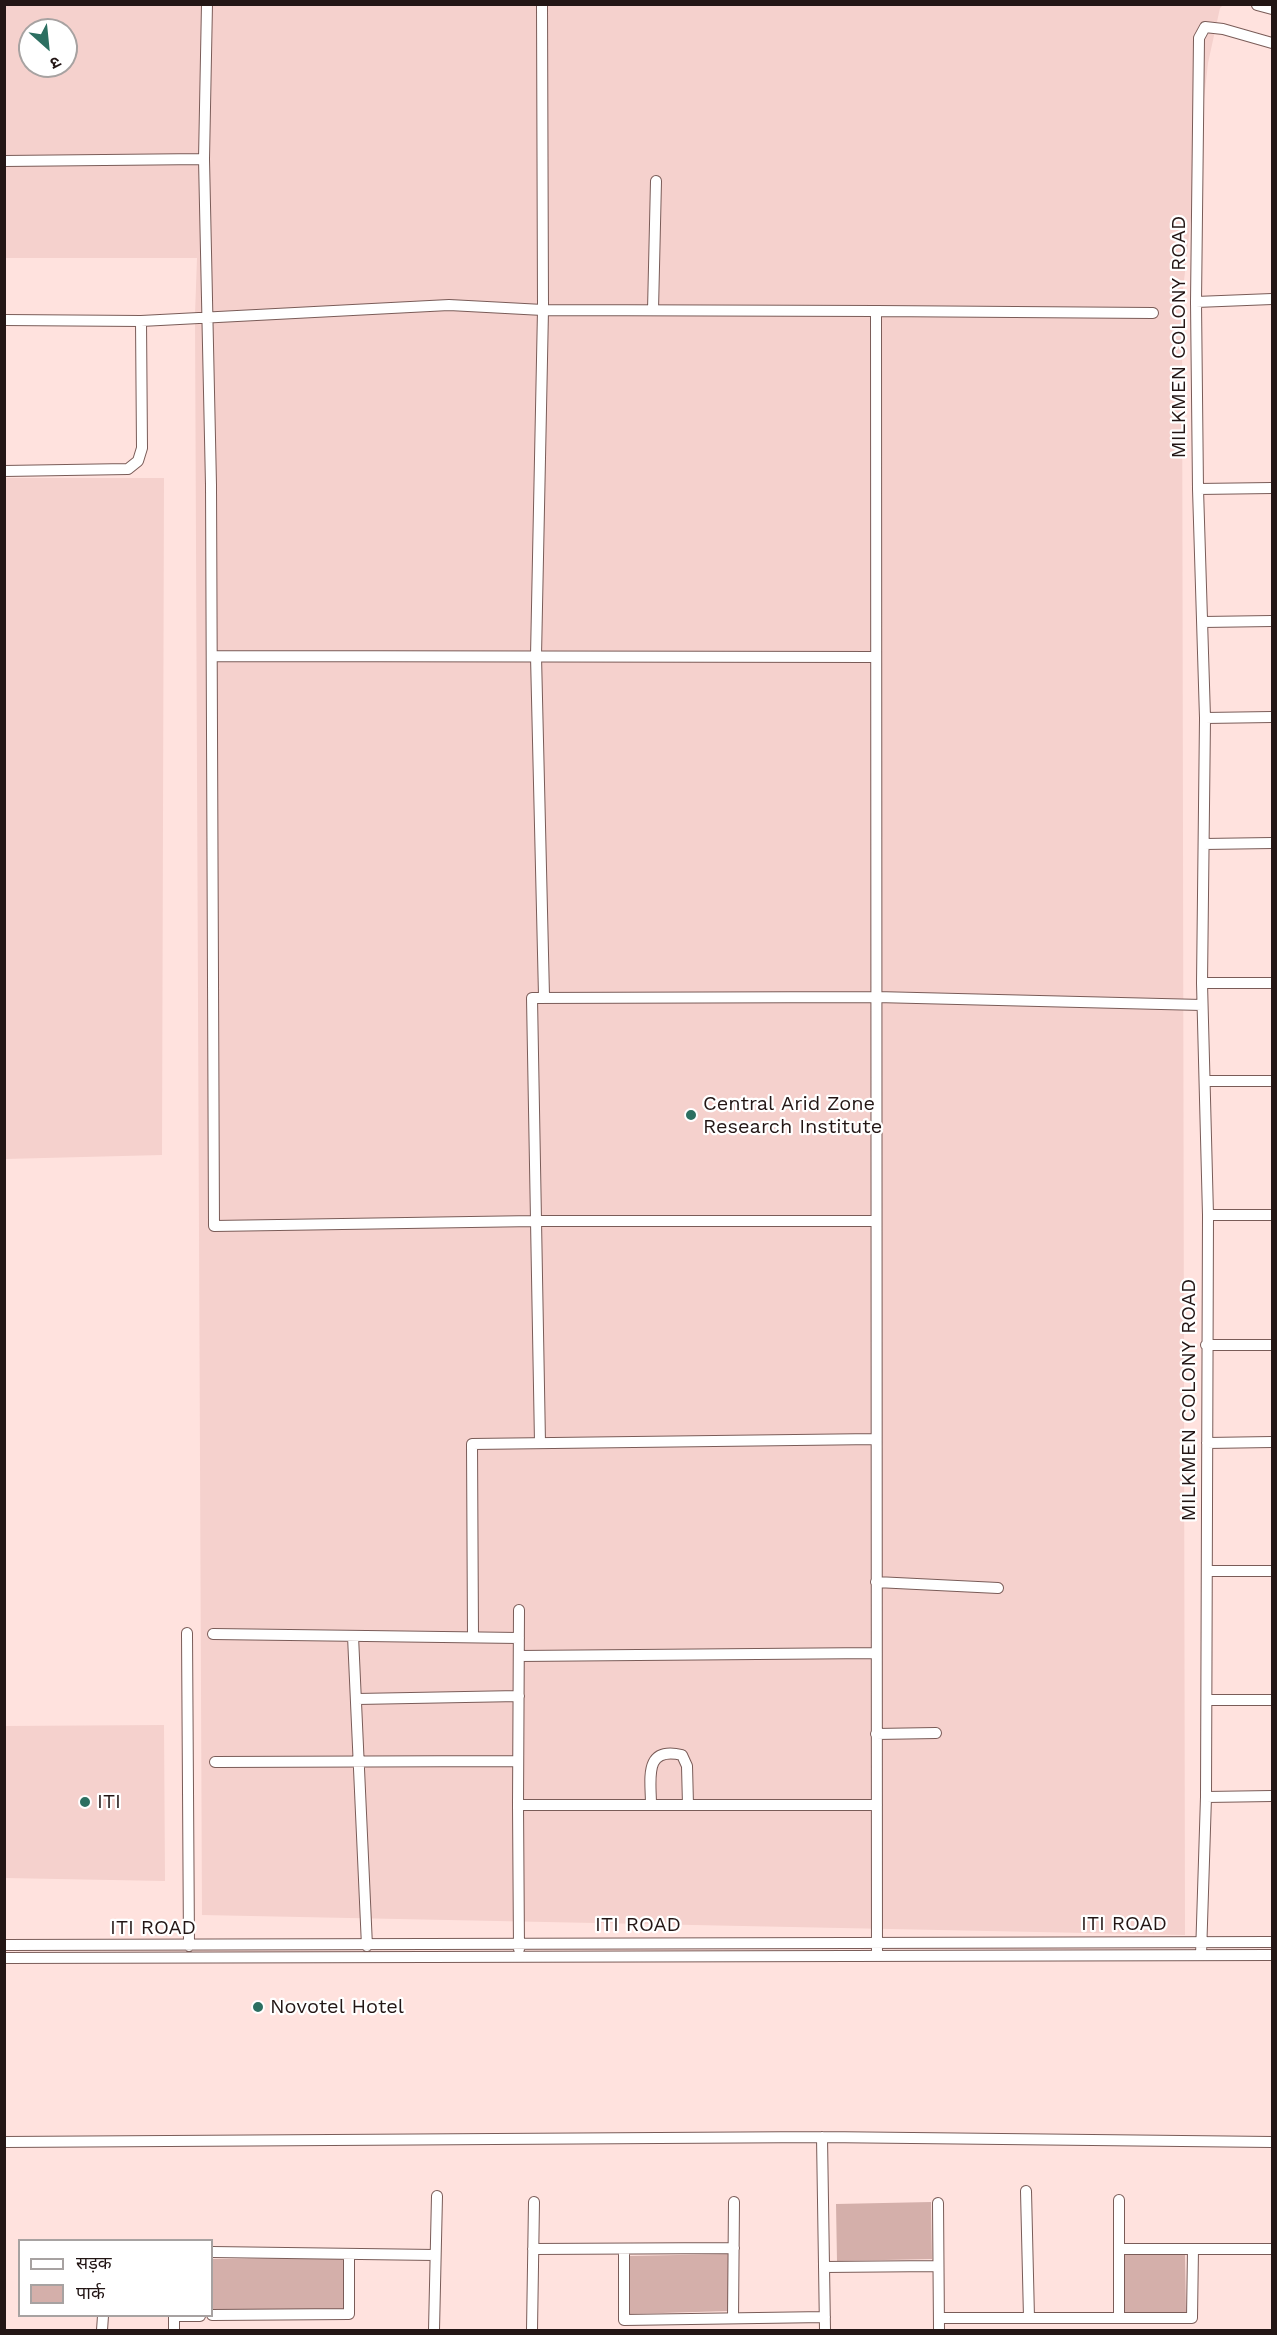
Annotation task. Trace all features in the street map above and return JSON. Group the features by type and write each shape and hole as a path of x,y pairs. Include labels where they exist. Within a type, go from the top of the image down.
{"street":[{"path":"207,4 204,159 206,318 212,485 214,1226 535,1221 876,1221"},
{"path":"542,4 543,310 536,656 544,996"},
{"path":"1257,5 1272,9"},
{"name":"MILKMEN COLONY ROAD","path":"1201,1955 1207,1700 1208,1215 1202,1005 1205,718 1198,489 1196,302 1199,38 1205,27 1223,29 1272,43"},
{"path":"4,161 204,159"},
{"path":"653,310 656,181"},
{"path":"1196,302 1272,299"},
{"path":"4,320 141,321 449,306 543,310 1153,313"},
{"path":"876,311 877,1956"},
{"path":"4,471 128,469 138,461 141,448 141,321"},
{"path":"1198,489 1272,488"},
{"path":"1203,622 1272,621"},
{"path":"212,656 875,657"},
{"path":"1205,718 1272,717"},
{"path":"1204,844 1272,843"},
{"path":"1202,982 1272,983"},
{"path":"540,1443 532,998 544,996 876,997 1202,1005"},
{"path":"1204,1081 1272,1082"},
{"path":"1208,1215 1272,1215"},
{"path":"1206,1345 1272,1346"},
{"path":"473,1637 472,1444 876,1439"},
{"path":"1207,1443 1272,1442"},
{"path":"1207,1571 1272,1571"},
{"path":"876,1582 998,1588"},
{"path":"519,1610 519,1957"},
{"path":"187,1633 189,1946"},
{"path":"213,1634 519,1638"},
{"path":"353,1635 367,1946"},
{"path":"519,1656 876,1653"},
{"path":"357,1699 519,1696"},
{"path":"1207,1700 1272,1700"},
{"path":"876,1734 936,1733"},
{"path":"651,1805 652,1764 657,1757 675,1754 682,1755 687,1766 688,1805"},
{"path":"215,1762 518,1761"},
{"path":"1206,1797 1272,1796"},
{"path":"518,1805 877,1805"},
{"name":"ITI ROAD","path":"4,1945 367,1946 1272,1942"},
{"name":"ITI ROAD","path":"4,1958 1272,1955"},
{"path":"4,2142 822,2137 1272,2142"},
{"path":"822,2137 825,2331"},
{"path":"1026,2191 1029,2318"},
{"path":"434,2331 437,2196"},
{"path":"1119,2200 1119,2318"},
{"path":"532,2331 534,2202"},
{"path":"733,2318 734,2202"},
{"path":"938,2203 939,2331"},
{"path":"533,2249 734,2248"},
{"path":"624,2249 624,2320 825,2317"},
{"path":"1119,2249 1272,2249"},
{"path":"939,2318 1192,2318 1193,2249"},
{"path":"213,2252 435,2255"},
{"path":"213,2315 349,2314 349,2254"},
{"path":"824,2267 938,2266"}],"shaded area":[{"name":"Central Arid Zone Research Institute","path":"4,5 1223,5 1220,8 1208,63 1182,299 1185,1935 202,1915 195,315 197,258 5,258"},
{"path":"4,478 164,478 162,1155 5,1159"},
{"name":"ITI","path":"164,1725 165,1881 5,1878 5,1726"}],"green space":[{"path":"931,2202 932,2259 837,2261 836,2204"},
{"path":"1185,2253 1186,2312 1125,2313 1124,2254"},
{"path":"728,2254 729,2311 629,2314 627,2256"},
{"path":"346,2258 346,2310 213,2311 213,2259"}],"place":[{"name":"Central Arid Zone Research Institute","path":"691,1115"},
{"name":"ITI","path":"85,1802"},
{"name":"Novotel Hotel","path":"258,2007"}]}
